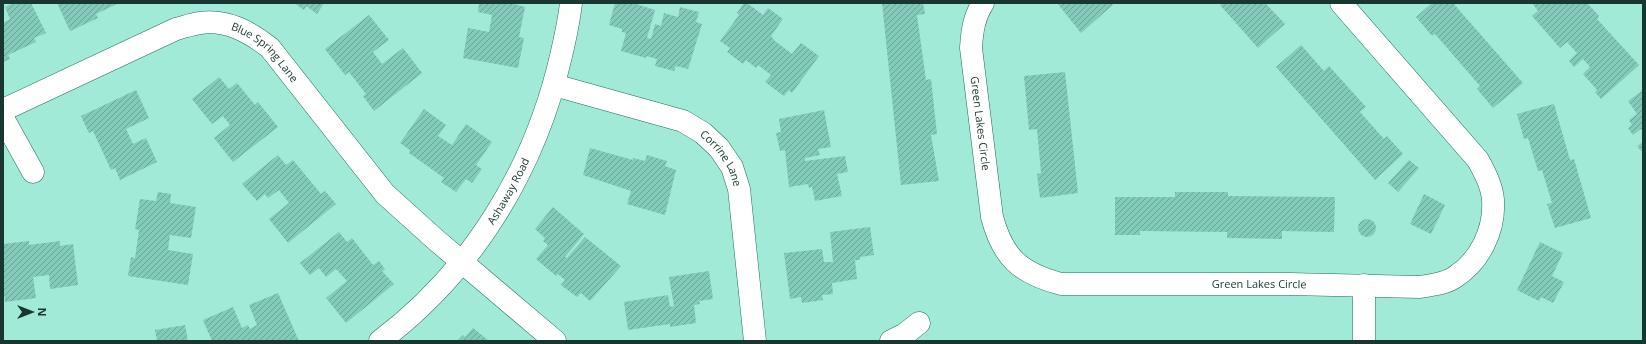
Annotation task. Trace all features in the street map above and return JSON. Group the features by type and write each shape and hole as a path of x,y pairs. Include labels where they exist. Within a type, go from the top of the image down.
{"street":[{"name":"Ashaway Road","path":"380,341 405,322 427,301 462,263 494,220 519,175 537,134 554,85 570,18 571,3"},
{"name":"Green Lakes Circle","path":"983,3 978,12 973,28 971,48 992,217 996,234 1007,252 1022,268 1040,279 1061,284 1290,284 1420,287 1436,285 1454,278 1467,268 1482,248 1492,225 1493,200 1488,179 1478,160 1347,10"},
{"name":"Blue Spring Lane","path":"3,110 176,29 201,23 228,24 252,34 270,48 385,194 462,263 555,341"},
{"name":"Corrine Lane","path":"554,85 684,121 703,132 719,148 732,167 739,189 755,341"},
{"path":"3,118 32,172"},
{"path":"1364,285 1364,341"},
{"path":"891,341 905,334 919,323"}],"building":[{"path":"13,3 31,3 46,33 34,38 36,42 8,55 10,59 3,62 3,23 10,19 5,7"},
{"path":"57,3 119,3 96,14 98,18 70,31"},
{"path":"294,3 324,3 317,14 306,6 304,10"},
{"path":"479,3 514,3 525,7 519,37 524,38 518,68 463,58 468,28 489,32 492,15 478,12"},
{"path":"615,3 633,3 655,10 647,38 651,39 655,24 661,26 664,13 678,17 680,7 699,12 696,22 702,24 688,69 676,66 674,71 655,66 657,59 646,56 646,58 621,51 626,33 622,32 622,29 609,25"},
{"path":"744,3 747,3 763,15 768,8 783,19 771,36 792,54 801,43 819,56 792,93 789,90 784,96 765,82 771,75 758,65 756,68 746,60 743,64 727,52 730,48 720,41 739,15 737,13"},
{"path":"882,3 923,3 925,14 917,15 926,80 931,79 937,134 931,135 939,181 901,185"},
{"path":"1057,3 1115,3 1081,33"},
{"path":"1223,3 1265,3 1285,24 1258,48 1220,5"},
{"path":"1432,3 1453,3 1523,83 1493,108 1477,89 1480,86 1435,34 1432,36 1416,17"},
{"path":"1532,3 1587,3 1599,16 1597,19 1639,65 1601,99 1595,92 1597,90 1583,74 1590,67 1583,59 1574,67 1569,61 1577,53 1567,42 1560,48 1532,16 1538,11"},
{"path":"369,15 389,40 373,52 382,64 403,48 422,73 374,111 363,96 366,94 349,72 345,75 325,49"},
{"path":"1301,45 1324,71 1329,66 1366,107 1360,112 1384,139 1387,136 1403,154 1375,180 1276,67"},
{"path":"1065,72 1078,193 1040,198 1037,174 1041,173 1037,129 1029,130 1024,76"},
{"path":"219,77 229,89 237,83 255,105 258,102 278,127 233,162 214,138 230,125 223,116 212,124 192,99"},
{"path":"136,90 149,118 126,129 133,144 146,138 157,162 120,180 115,168 111,170 93,131 89,133 81,116"},
{"path":"1643,90 1643,132 1641,129 1633,135 1628,128 1632,125 1629,120 1637,114 1628,101"},
{"path":"1554,104 1570,160 1574,159 1591,218 1555,228 1547,204 1552,203 1542,170 1538,171 1528,138 1524,139 1517,114"},
{"path":"424,109 446,125 438,136 452,145 466,124 492,142 476,165 482,169 472,183 466,179 456,192 441,182 444,178 409,153 410,150 400,143"},
{"path":"824,110 831,147 818,149 820,155 805,158 805,161 845,156 848,172 837,174 842,196 815,201 812,187 809,188 808,184 789,187 785,150 780,151 776,133 781,132 779,119"},
{"path":"1643,142 1643,153 1637,146"},
{"path":"590,148 633,160 633,158 645,161 647,155 667,161 665,166 676,170 665,215 627,204 631,191 583,175"},
{"path":"278,155 286,165 293,160 321,194 325,191 336,204 288,243 269,219 289,203 279,190 268,198 265,194 257,201 242,184"},
{"path":"1409,160 1419,168 1398,192 1388,183"},
{"path":"158,192 171,194 170,203 196,207 191,238 170,235 168,250 193,254 188,285 128,276 131,257 135,258 139,230 135,229 140,199 156,201"},
{"path":"1175,192 1228,192 1228,196 1335,197 1334,232 1282,231 1282,239 1227,238 1227,232 1140,231 1140,235 1115,235 1115,197 1175,197"},
{"path":"1424,194 1445,205 1431,234 1410,224"},
{"path":"553,207 584,234 565,257 567,258 585,237 621,266 590,301 581,293 577,297 561,285 565,280 558,274 556,276 536,259 548,245 543,241 545,238 535,229"},
{"path":"1363,219 1371,219 1376,224 1374,235 1371,237 1363,237 1358,232 1358,224"},
{"path":"870,227 874,255 860,257 860,260 855,260 857,279 832,283 833,294 822,295 823,300 802,303 801,297 790,299 784,253 822,249 824,262 833,262 830,232"},
{"path":"339,232 347,242 352,238 373,265 379,261 385,269 382,271 394,284 346,323 326,298 347,281 336,269 326,277 319,268 310,275 300,263"},
{"path":"29,241 29,245 60,241 60,246 73,244 78,285 50,289 49,275 33,277 36,298 5,302 3,283 3,244"},
{"path":"1540,242 1563,253 1552,276 1564,282 1553,303 1541,297 1539,301 1517,290"},
{"path":"709,271 713,299 699,301 700,304 694,305 696,323 670,327 670,324 628,330 624,302 668,295 670,307 674,306 669,277"},
{"path":"278,293 299,341 212,341 203,320 233,307 242,328 248,325 250,329 257,325 249,305"},
{"path":"185,325 188,341 157,341 155,330"},
{"path":"473,328 489,341 457,341 463,335 465,337"}]}
